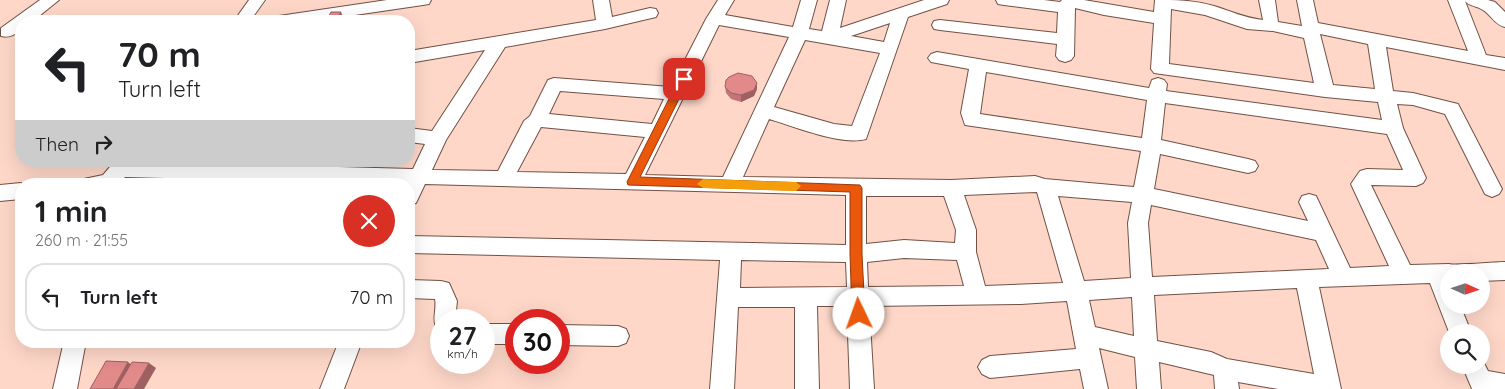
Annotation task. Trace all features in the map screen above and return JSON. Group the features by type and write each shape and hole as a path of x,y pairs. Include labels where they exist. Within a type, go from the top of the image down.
{"street":[{"path":"31,15 51,0"},
{"path":"246,15 257,0"},
{"path":"323,15 423,0"},
{"path":"601,0 605,24"},
{"path":"632,182 714,19 726,0"},
{"path":"730,184 799,33 809,0"},
{"path":"829,38 838,0"},
{"path":"829,38 941,0"},
{"path":"1004,0 1066,8"},
{"path":"1268,0 1271,20"},
{"path":"1305,0 1324,91"},
{"path":"1456,0 1480,60"},
{"path":"1472,0 1497,8 1505,22"},
{"path":"1149,389 1138,223 1151,145 1160,69 1163,1 1208,10 1247,24 1311,30 1505,64"},
{"path":"1065,56 1066,8 1068,3 1162,19"},
{"path":"415,56 605,24 650,13"},
{"path":"764,110 834,130 859,134 901,14"},
{"path":"714,19 890,49"},
{"path":"940,25 1065,39"},
{"path":"7,32 15,27"},
{"path":"1376,41 1385,95 1394,128 1416,178 1367,176 1361,184 1404,275"},
{"path":"415,181 437,138 499,42"},
{"path":"937,58 1205,104 1394,128"},
{"path":"979,66 970,112 972,120 1132,144 1151,145 1248,166"},
{"path":"1160,69 1324,91 1385,95 1413,99 1452,109 1492,189"},
{"path":"504,178 531,126 537,120 554,84 676,94"},
{"path":"537,120 658,131"},
{"path":"415,136 437,138"},
{"path":"111,176 247,167"},
{"path":"278,167 417,176 856,188 951,188 1035,184 1045,187 1143,195 1324,233"},
{"path":"1045,187 1076,291 1096,389"},
{"path":"856,188 856,254 862,389"},
{"path":"951,188 966,230 965,252 977,295"},
{"path":"0,193 15,192"},
{"path":"1309,202 1344,277"},
{"path":"415,244 856,254 904,249 965,252"},
{"path":"722,389 731,252"},
{"path":"1490,271 1505,271"},
{"path":"728,298 1021,295 1143,287 1440,273"},
{"path":"1084,335 1211,363 1226,379 1329,388 1306,279"},
{"path":"415,289 441,290 447,298 447,309"},
{"path":"806,297 807,389"},
{"path":"570,335 618,336"},
{"path":"65,389 74,348"},
{"path":"332,389 347,348"},
{"path":"990,367 1089,358"},
{"path":"1477,374 1480,381 1505,385"}],"building":[{"path":"331,12 341,12 339,15 330,15"},
{"path":"738,73 752,76 757,83 754,90 741,95 731,93 725,87 726,80"},
{"path":"106,361 128,362 113,389 90,389"},
{"path":"132,362 149,363 134,389 116,389"}],"slow traffic":[{"path":"703,184 796,186"}],"route":[{"path":"684,79 632,182 856,188 856,254 859,314"}]}
